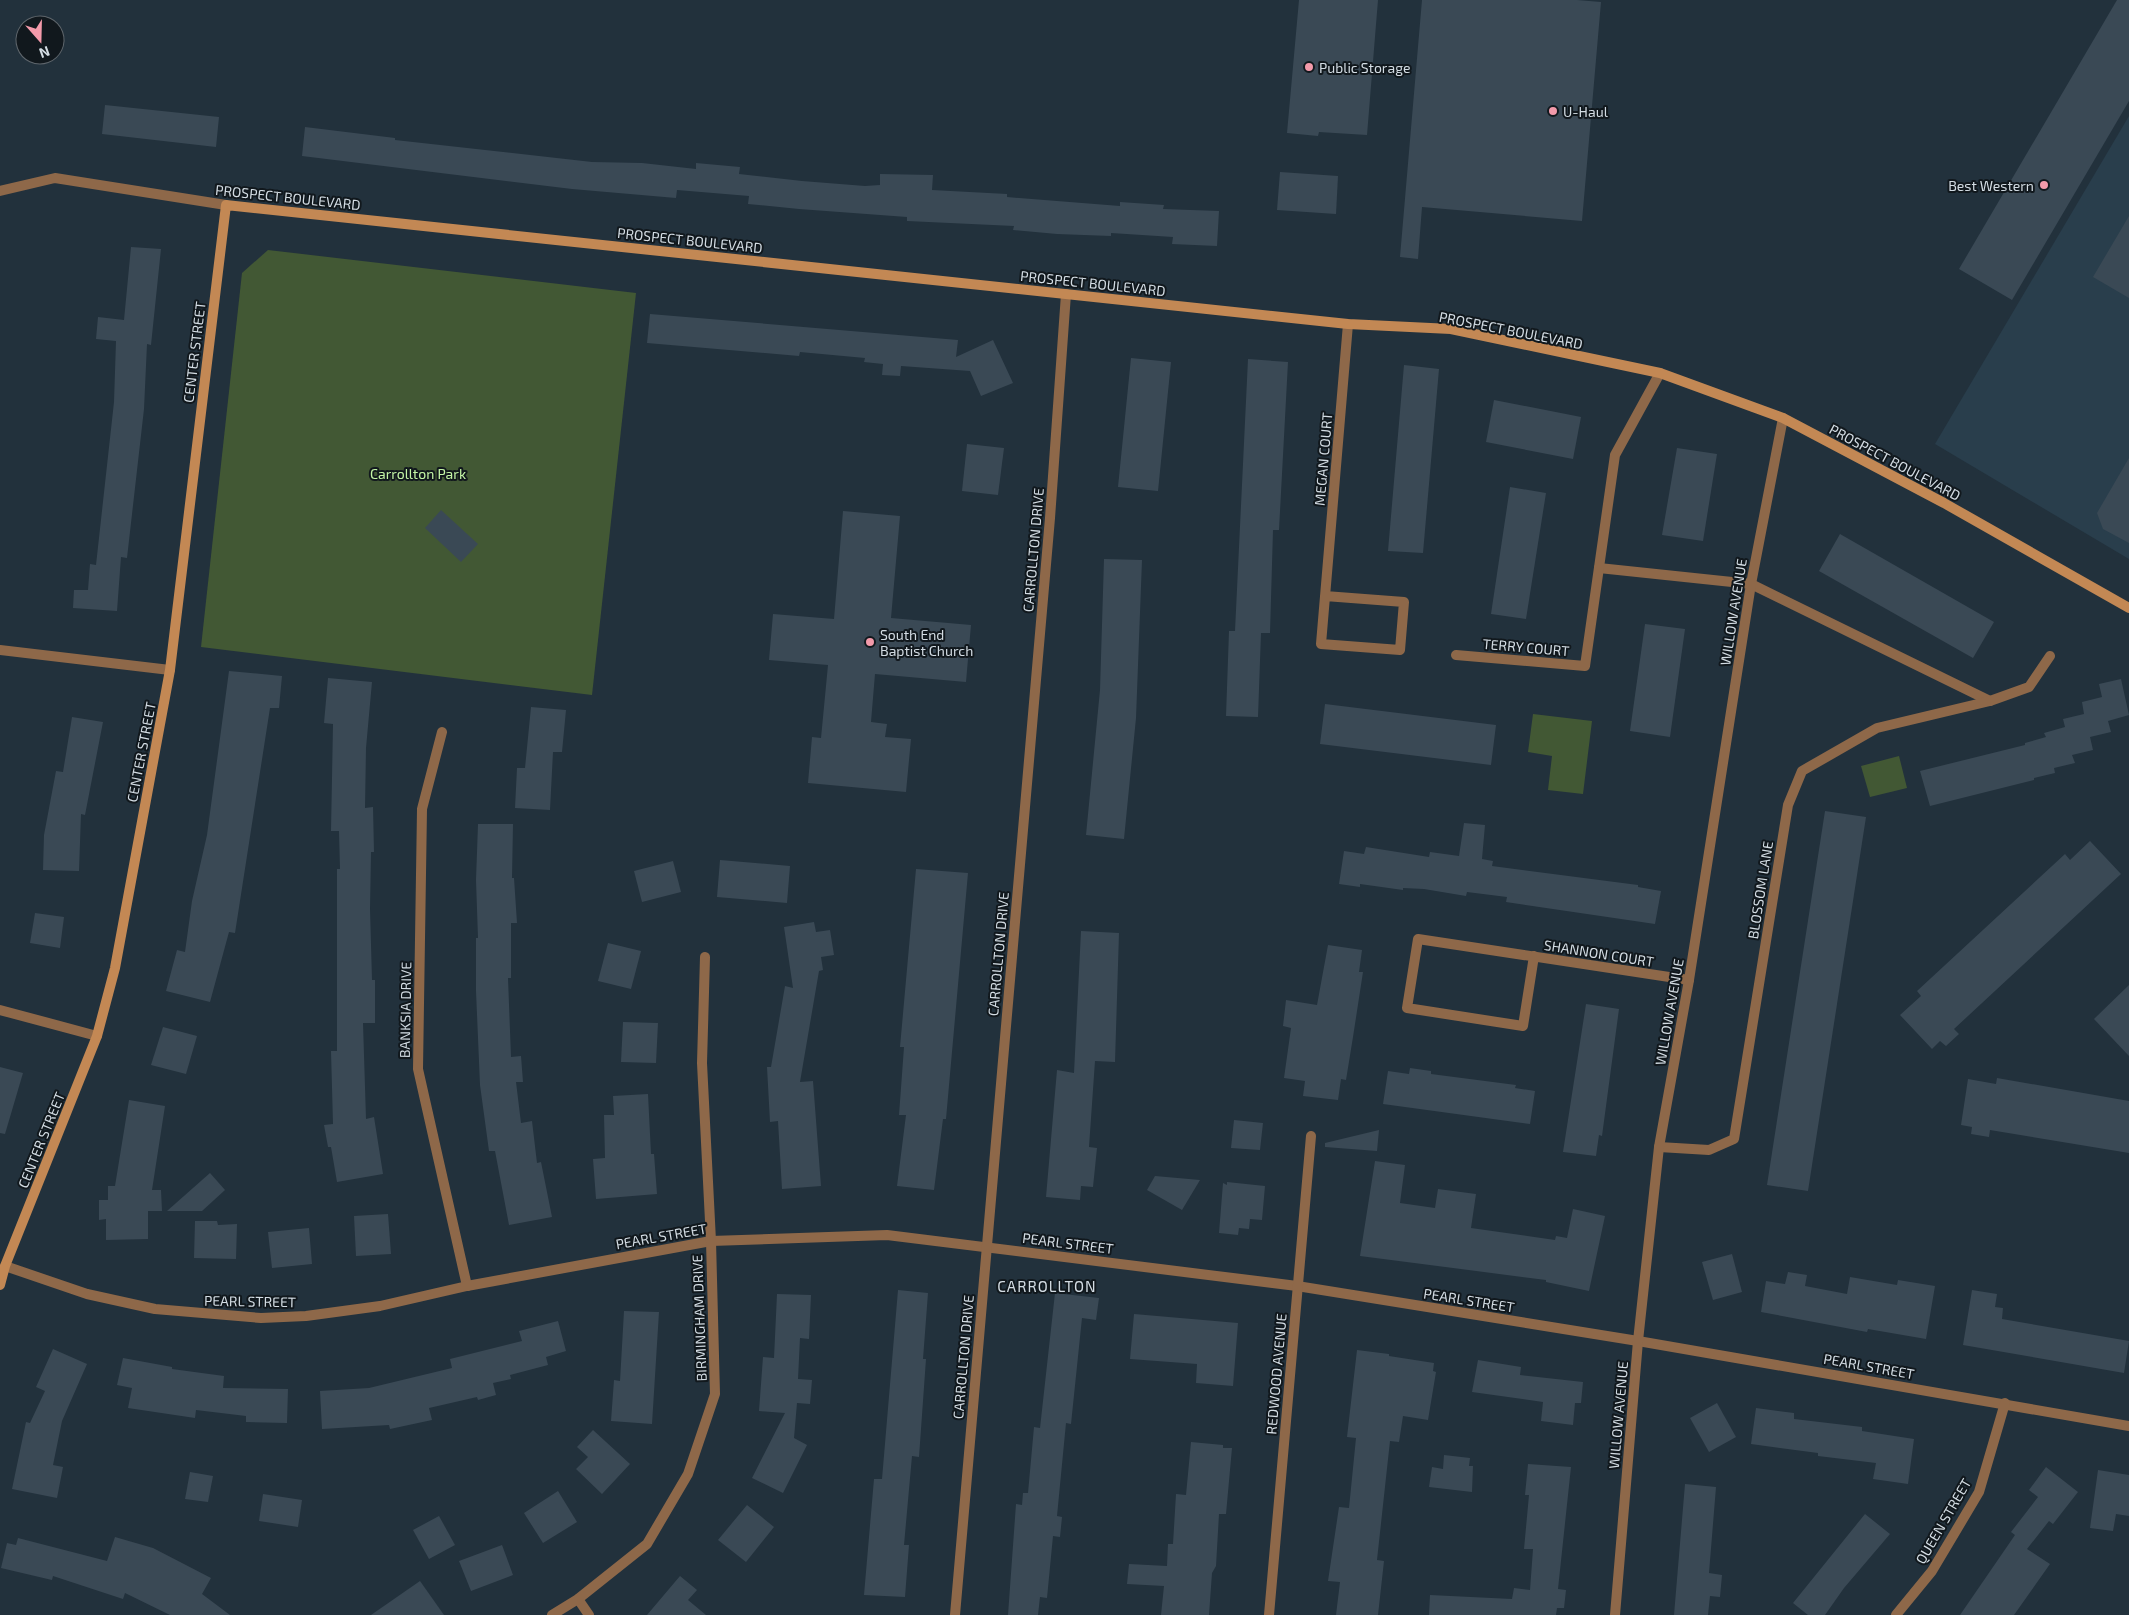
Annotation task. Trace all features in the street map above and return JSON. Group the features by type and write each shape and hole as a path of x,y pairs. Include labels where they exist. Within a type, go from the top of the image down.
{"street":[{"name":"PROSPECT BOULEVARD","path":"0,191 55,178 226,205 1348,324 1451,330 1660,373 1783,418 1944,503 2129,608"},
{"name":"CENTER STREET","path":"0,1285 5,1266 97,1036 114,968 170,670 226,205"},
{"name":"CARROLLTON DRIVE","path":"955,1615 1050,518 1066,294"},
{"name":"MEGAN COURT","path":"1325,596 1404,602 1400,650 1321,644 1325,596 1348,324"},
{"name":"TERRY COURT","path":"1456,655 1585,666 1615,455 1660,373"},
{"name":"WILLOW AVENUE","path":"1615,1615 1638,1341 1659,1146 1689,980 1751,584 1783,418"},
{"path":"1599,568 1751,584 1990,701"},
{"path":"0,650 170,670"},
{"name":"BLOSSOM LANE","path":"1659,1146 1709,1150 1734,1139 1788,805 1802,771 1877,728 1990,701 2029,687 2050,656"},
{"name":"BANKSIA DRIVE","path":"442,732 422,809 418,1069 467,1286"},
{"name":"SHANNON COURT","path":"1534,956 1523,1026 1407,1008 1418,939 1534,956 1689,980"},
{"name":"BIRMINGHAM DRIVE","path":"552,1615 578,1599 648,1544 688,1474 715,1394 711,1241 702,1064 705,957"},
{"path":"0,1010 97,1036"},
{"name":"REDWOOD AVENUE","path":"1269,1615 1311,1136"},
{"name":"PEARL STREET","path":"5,1266 88,1294 154,1309 261,1318 306,1316 380,1306 467,1286 711,1241 887,1235 1297,1286 1638,1341 2129,1426"},
{"name":"QUEEN STREET","path":"1896,1615 1932,1571 1979,1492 2005,1404"},
{"path":"578,1599 589,1615"}],"shaded area":[{"path":"2129,116 2129,559 1935,444"}],"green space":[{"name":"Carrollton Park","path":"268,250 636,293 592,695 201,647 242,273"},
{"path":"1533,714 1592,721 1583,794 1548,790 1552,756 1528,752"},
{"path":"1899,756 1907,788 1870,797 1861,766"}],"building":[{"path":"1299,0 1378,0 1367,135 1319,132 1318,136 1287,133"},
{"name":"U-Haul","path":"1422,0 1577,0 1601,2 1582,221 1422,207 1418,259 1400,257"},
{"name":"Best Western","path":"2117,0 2129,0 2129,101 2012,300 1959,269"},
{"path":"105,105 219,117 216,147 102,134"},
{"path":"305,127 395,138 395,140 592,162 642,163 696,169 696,163 740,167 739,174 865,186 880,185 880,174 933,175 932,190 1007,194 1007,197 1120,206 1120,202 1164,205 1163,209 1219,211 1217,246 1172,244 1173,237 1111,233 1111,236 1057,234 1013,230 1014,226 907,221 907,217 748,204 749,196 677,190 676,198 572,189 302,156"},
{"path":"1280,172 1338,176 1336,214 1277,210"},
{"path":"2129,216 2129,298 2093,277"},
{"path":"131,247 161,249 151,345 147,344 144,409 127,558 121,557 117,611 73,608 74,590 88,590 90,564 96,565 114,402 116,341 96,339 98,317 124,320"},
{"path":"650,314 958,340 956,357 993,340 1013,383 981,396 970,371 901,366 900,376 882,375 883,364 864,362 865,358 800,352 799,356 647,343"},
{"path":"1131,358 1171,362 1158,491 1118,487"},
{"path":"1248,359 1288,362 1279,530 1273,530 1270,633 1261,633 1258,717 1226,716 1229,631 1235,631"},
{"path":"1404,365 1439,369 1423,553 1388,551"},
{"path":"1494,400 1581,417 1573,459 1486,442"},
{"path":"967,444 1004,448 998,495 962,491"},
{"path":"1677,448 1717,454 1703,541 1662,535"},
{"path":"2129,458 2129,543 2103,529 2097,513"},
{"path":"1510,487 1546,493 1526,619 1491,614"},
{"path":"441,510 478,544 461,562 425,528"},
{"name":"South End Baptist Church","path":"843,511 900,516 891,618 971,625 966,682 875,674 871,722 887,724 885,737 911,739 906,792 808,783 812,737 821,738 828,665 769,660 773,614 834,619"},
{"path":"1840,534 1994,622 1973,658 1819,571"},
{"path":"1104,559 1142,560 1136,718 1124,839 1086,835 1100,690"},
{"path":"1645,624 1685,629 1670,737 1630,731"},
{"path":"229,671 282,676 279,708 270,708 235,933 229,932 210,1002 166,991 177,950 185,952 192,901 207,835"},
{"path":"328,678 372,682 366,748 365,808 373,807 374,852 371,852 370,909 372,980 375,980 375,1023 363,1023 366,1119 374,1117 383,1174 337,1182 331,1147 328,1147 324,1125 333,1124 331,1051 337,1051 337,869 340,869 339,831 331,831 333,724 324,723"},
{"path":"2121,679 2129,715 2108,721 2111,732 2090,737 2093,750 2072,755 2075,763 2054,768 2055,773 2034,778 2034,780 1930,806 1920,771 2025,745 2025,743 2046,737 2044,733 2065,727 2063,719 2084,714 2082,702 2102,697 2099,684"},
{"path":"1325,704 1496,725 1491,765 1320,744"},
{"path":"531,707 566,710 562,752 553,752 550,810 515,808 517,768 525,768"},
{"path":"72,717 103,722 85,815 81,814 79,871 43,870 44,835 56,771 63,772"},
{"path":"1825,811 1866,817 1808,1191 1767,1185"},
{"path":"1464,823 1485,825 1482,859 1493,861 1492,866 1638,885 1638,887 1661,891 1655,924 1506,902 1507,897 1467,892 1466,896 1424,889 1403,888 1403,890 1360,884 1360,887 1339,884 1344,851 1364,854 1366,847 1429,857 1430,852 1459,856"},
{"path":"478,824 513,824 512,878 514,878 517,923 511,923 511,978 508,978 511,1057 521,1056 523,1082 516,1082 521,1123 532,1121 537,1163 541,1162 552,1217 509,1225 495,1151 489,1151 480,1085 476,991"},
{"path":"2090,841 2121,874 1954,1029 1959,1034 1946,1046 1940,1041 1932,1049 1900,1015 1921,996 1917,991 2065,854 2070,860"},
{"path":"720,860 790,866 787,903 717,897"},
{"path":"673,861 681,892 642,902 634,871"},
{"path":"916,869 968,873 946,1119 943,1119 934,1190 897,1186 906,1115 899,1115 904,1047 900,1047"},
{"path":"35,913 64,917 60,948 30,943"},
{"path":"814,922 816,932 830,930 834,955 821,957 823,970 819,971 800,1082 813,1081 821,1186 782,1189 778,1121 770,1122 767,1067 771,1067 785,986 793,988 784,927"},
{"path":"1081,931 1119,933 1115,1062 1095,1061 1089,1147 1097,1148 1093,1187 1081,1186 1080,1200 1046,1197 1057,1070 1074,1073"},
{"path":"608,943 641,951 631,989 598,981"},
{"path":"1328,945 1362,950 1359,972 1363,972 1353,1037 1346,1080 1341,1079 1338,1100 1303,1096 1305,1081 1284,1078 1291,1028 1283,1026 1286,1000 1317,1005"},
{"path":"2129,985 2129,1056 2094,1019"},
{"path":"1586,1004 1619,1009 1602,1136 1599,1135 1596,1156 1563,1152"},
{"path":"623,1022 658,1023 656,1063 621,1062"},
{"path":"163,1027 197,1036 186,1074 151,1065"},
{"path":"0,1067 23,1073 5,1134 0,1133"},
{"path":"1410,1068 1431,1071 1431,1074 1516,1085 1515,1088 1535,1091 1530,1124 1383,1104 1388,1071 1409,1074"},
{"path":"1997,1078 2129,1101 2129,1153 1990,1130 1989,1137 1971,1134 1972,1127 1961,1125 1968,1079 1996,1084"},
{"path":"648,1094 651,1154 654,1154 657,1194 596,1199 593,1159 605,1158 604,1115 614,1115 613,1096"},
{"path":"129,1100 165,1106 152,1190 161,1190 162,1211 148,1211 148,1239 106,1240 106,1219 99,1220 99,1200 108,1200 108,1186 115,1186"},
{"path":"1234,1120 1263,1123 1260,1150 1231,1148"},
{"path":"1379,1130 1377,1151 1325,1147 1325,1143"},
{"path":"1375,1161 1405,1165 1400,1203 1435,1208 1438,1189 1476,1194 1471,1228 1555,1240 1556,1236 1567,1238 1573,1209 1605,1216 1589,1291 1546,1282 1546,1280 1360,1256"},
{"path":"210,1173 225,1190 202,1211 167,1211"},
{"path":"1155,1176 1200,1180 1182,1210 1147,1190"},
{"path":"1227,1182 1265,1186 1262,1220 1250,1219 1249,1229 1239,1228 1238,1235 1219,1233 1223,1183 1227,1185"},
{"path":"388,1214 391,1254 356,1256 354,1216"},
{"path":"195,1221 217,1221 218,1225 237,1224 236,1259 194,1258"},
{"path":"309,1228 312,1264 272,1268 268,1232"},
{"path":"1732,1254 1742,1292 1713,1300 1702,1262"},
{"path":"1788,1272 1807,1275 1805,1286 1847,1294 1850,1277 1897,1285 1898,1280 1935,1286 1926,1339 1868,1329 1867,1332 1761,1312 1766,1281 1785,1284"},
{"path":"898,1290 928,1293 923,1359 926,1359 919,1457 912,1456 904,1545 909,1545 905,1597 864,1595 874,1479 882,1479"},
{"path":"1972,1290 1997,1294 1995,1307 2003,1308 2002,1319 2129,1341 2124,1373 1963,1345"},
{"path":"1055,1293 1099,1298 1096,1320 1082,1318 1071,1424 1066,1423 1057,1516 1062,1517 1060,1537 1053,1536 1047,1598 1040,1597 1038,1615 1008,1615 1016,1504 1022,1505 1023,1493 1028,1493 1034,1427 1040,1428"},
{"path":"777,1294 811,1295 809,1339 800,1338 798,1379 812,1380 810,1404 797,1403 794,1438 807,1445 783,1493 752,1478 785,1413 759,1411 763,1357 774,1358"},
{"path":"624,1311 659,1312 652,1424 611,1421 614,1380 620,1381"},
{"path":"1134,1314 1238,1323 1233,1386 1196,1383 1197,1364 1130,1359"},
{"path":"558,1321 566,1351 546,1357 548,1365 510,1375 511,1379 493,1383 496,1395 478,1400 477,1397 429,1408 432,1420 390,1429 389,1425 322,1429 320,1391 369,1388 452,1368 450,1359 522,1341 519,1331"},
{"path":"53,1349 87,1364 62,1421 53,1465 63,1467 57,1498 12,1489 26,1422 30,1423 45,1391 36,1387"},
{"path":"1357,1350 1434,1363 1433,1371 1436,1372 1428,1420 1403,1416 1399,1442 1390,1441 1377,1560 1384,1561 1378,1615 1336,1615 1340,1582 1328,1581 1339,1507 1349,1508 1356,1438 1347,1437"},
{"path":"123,1358 172,1367 172,1369 224,1376 223,1388 288,1389 287,1423 246,1422 246,1416 196,1410 195,1418 128,1408 132,1388 117,1385"},
{"path":"1478,1360 1521,1367 1520,1375 1583,1382 1581,1403 1575,1403 1573,1425 1541,1421 1543,1402 1472,1392"},
{"path":"1717,1403 1736,1437 1709,1452 1690,1418"},
{"path":"1756,1408 1794,1413 1794,1419 1862,1427 1862,1431 1914,1439 1908,1484 1873,1479 1876,1463 1818,1456 1818,1453 1751,1444"},
{"path":"593,1430 630,1464 602,1494 576,1469 588,1457 577,1447"},
{"path":"1191,1442 1223,1445 1223,1448 1232,1448 1226,1514 1219,1514 1216,1566 1212,1573 1209,1615 1161,1615 1164,1586 1127,1584 1129,1564 1167,1566 1168,1544 1173,1544 1176,1494 1186,1495"},
{"path":"1444,1455 1470,1458 1469,1466 1473,1466 1472,1492 1429,1487 1432,1467 1443,1469"},
{"path":"1528,1464 1571,1467 1558,1589 1566,1590 1564,1608 1557,1608 1556,1615 1429,1615 1430,1595 1512,1599 1514,1588 1530,1590 1533,1549 1524,1549 1529,1495 1525,1495"},
{"path":"2046,1467 2078,1492 2053,1524 2049,1521 2027,1549 2050,1564 2014,1615 1960,1615 2015,1535 2011,1532 2038,1497 2029,1490"},
{"path":"2098,1470 2129,1475 2129,1516 2116,1514 2113,1531 2090,1528"},
{"path":"190,1472 213,1476 208,1502 185,1499"},
{"path":"1685,1484 1716,1487 1709,1573 1722,1575 1720,1597 1710,1596 1708,1615 1674,1615"},
{"path":"558,1491 577,1522 543,1543 524,1513"},
{"path":"263,1494 302,1500 298,1527 259,1521"},
{"path":"747,1505 774,1527 746,1562 718,1540"},
{"path":"1865,1514 1890,1534 1844,1588 1825,1615 1808,1615 1793,1603"},
{"path":"439,1516 455,1545 429,1559 413,1530"},
{"path":"115,1537 153,1548 211,1578 202,1594 230,1615 170,1615 125,1593 123,1599 53,1576 52,1580 1,1568 7,1543 16,1545 18,1538 107,1561"},
{"path":"502,1545 513,1575 471,1591 459,1561"},
{"path":"680,1576 697,1590 688,1600 706,1615 647,1615"},
{"path":"420,1581 444,1615 371,1615"}],"place":[{"name":"Public Storage","path":"1309,67"},
{"name":"U-Haul","path":"1553,111"},
{"name":"Best Western","path":"2044,185"},
{"name":"South End Baptist Church","path":"870,642"}],"district":[{"name":"CARROLLTON","path":"1047,1286"}]}
